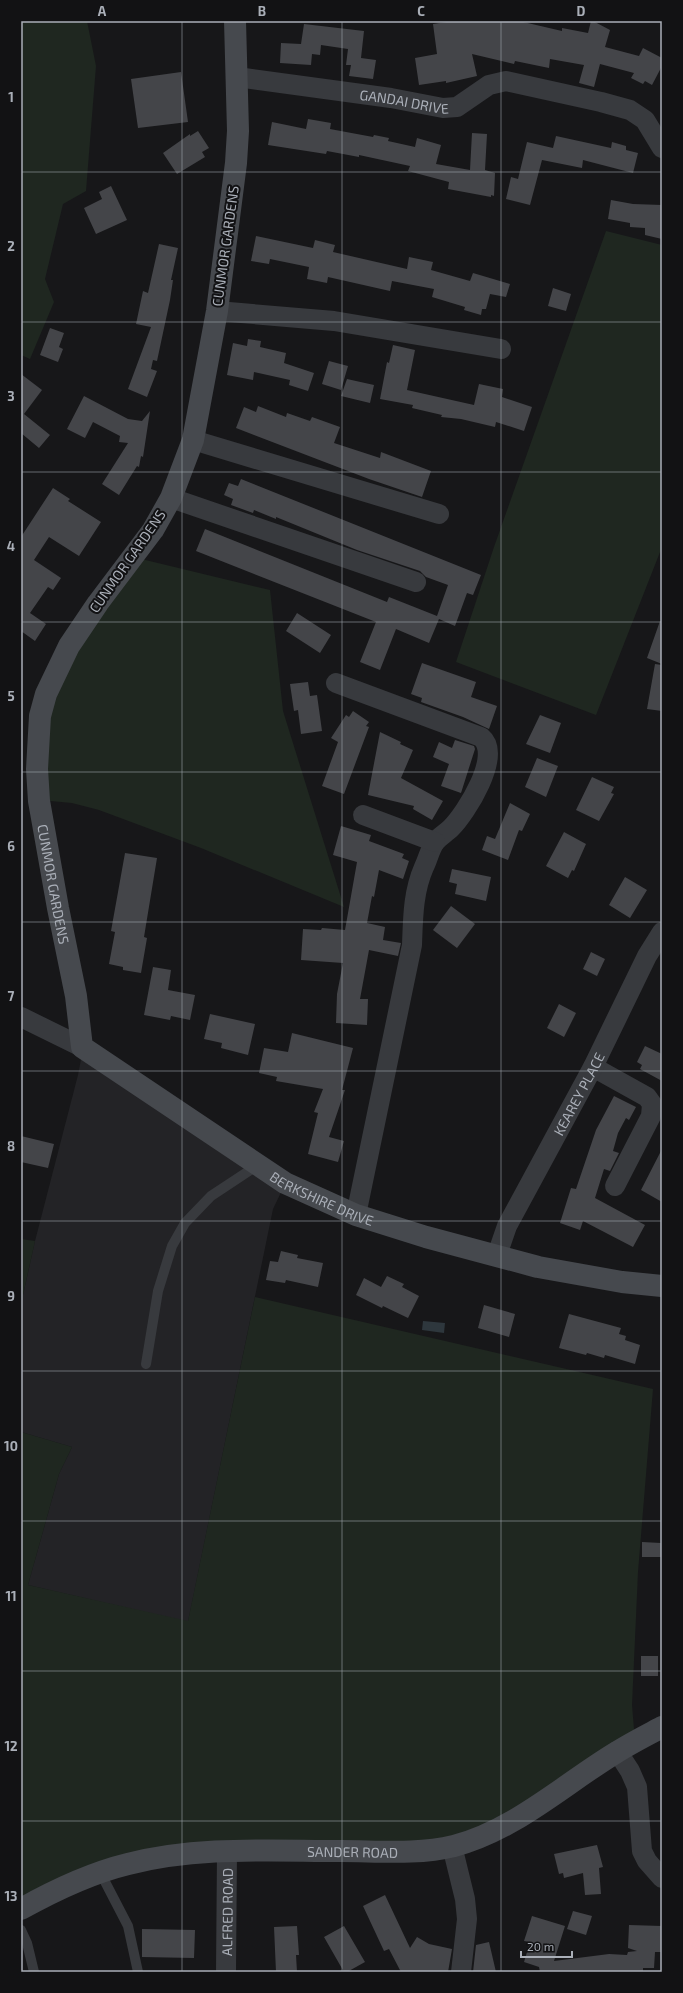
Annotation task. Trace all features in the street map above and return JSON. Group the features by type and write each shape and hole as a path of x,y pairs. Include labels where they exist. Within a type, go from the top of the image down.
{"street":[{"name":"CUNMOR GARDENS","path":"82,1047 76,996 58,908 39,801 37,769 40,716 46,694 69,646 98,603 153,530 171,498 193,440 217,311 236,163 238,132 235,21"},
{"name":"GANDAI DRIVE","path":"237,77 391,98 443,108 457,106 489,85 506,81 630,110 645,120 662,148"},
{"path":"217,311 334,321 501,349"},
{"path":"193,440 439,514"},
{"path":"171,498 416,582"},
{"path":"336,683 481,738 486,742 488,750 485,769 468,808 451,828 435,842 423,870 414,900 412,944 356,1215"},
{"path":"363,815 435,842"},
{"name":"KEAREY PLACE","path":"497,1255 507,1226 593,1067 647,956 662,932"},
{"name":"BERKSHIRE DRIVE","path":"21,1017 82,1047 258,1165 303,1192 356,1215 426,1237 538,1267 581,1276 662,1286"},
{"path":"593,1067 646,1097 652,1104 651,1116 615,1186"},
{"name":"SANDER ROAD","path":"21,1909 45,1895 100,1872 130,1863 180,1854 227,1852 422,1851 452,1846 473,1840 523,1815 617,1751 662,1727"},
{"path":"617,1751 630,1771 637,1787 642,1851 648,1862 662,1878"},
{"path":"452,1846 465,1899 467,1919 461,1972"},
{"name":"ALFRED ROAD","path":"226,1972 227,1852"}],"lane":[{"path":"146,1364 158,1291 172,1246 182,1229 211,1196 258,1165"},
{"path":"100,1872 128,1926 138,1972"},
{"path":"21,1930 27,1943 34,1972"}],"shaded area":[{"path":"21,21 87,21 96,66 86,191 63,204 45,279 54,302 30,359 21,355"},
{"path":"606,231 662,245 662,547 596,715 456,662 494,547"},
{"path":"133,557 270,590 283,711 344,907 201,848 99,810 72,803 40,800 41,715"},
{"path":"83,1049 285,1184 273,1209 188,1622 28,1585 59,1474 72,1447 21,1432 21,1304 35,1241 78,1075"},
{"path":"21,1239 35,1241 21,1304"},
{"path":"255,1297 653,1389 638,1572 632,1705 635,1741 475,1841 182,1855 21,1910 21,1432 72,1447 59,1474 28,1585 188,1621"},
{"path":"423,1321 445,1323 444,1333 422,1330"}],"building":[{"path":"453,21 519,21 562,31 562,28 588,33 591,21 593,21 610,30 605,47 639,56 643,48 662,58 662,66 652,85 645,81 643,84 631,78 634,73 600,64 594,87 579,83 584,65 550,59 549,68 515,61 514,64 472,54 477,76 446,83 446,81 419,85 415,58 437,54 433,24"},
{"path":"304,24 364,31 361,58 376,60 373,79 349,76 351,65 346,65 348,49 321,45 320,55 312,54 311,65 280,63 281,43 301,44"},
{"path":"181,72 188,122 138,128 131,79"},
{"path":"308,119 331,123 330,129 373,137 374,135 389,138 388,141 415,147 417,138 441,145 436,164 470,170 472,133 487,134 485,170 495,173 494,196 491,195 491,197 448,189 449,182 408,171 410,166 359,155 359,157 327,151 326,154 268,145 272,122 306,129"},
{"path":"198,131 209,148 202,152 205,157 177,174 163,153 190,134 190,136"},
{"path":"556,136 611,148 612,142 626,146 626,150 638,153 633,173 583,160 582,168 542,160 530,205 506,199 511,177 518,179 527,142 553,148"},
{"path":"111,186 127,220 96,234 84,208 102,199 99,192"},
{"path":"611,200 633,204 662,205 662,239 645,235 645,228 630,227 630,223 608,219"},
{"path":"256,236 313,248 315,240 335,245 333,252 407,269 409,257 433,262 431,270 470,281 473,273 510,284 506,297 490,294 486,309 482,309 481,315 464,310 465,307 432,297 434,289 392,281 390,291 328,277 327,283 307,279 309,267 270,259 269,264 251,261"},
{"path":"159,244 178,248 171,280 173,280 170,300 157,361 153,360 151,369 157,371 147,397 128,389 151,327 136,324 143,291 148,293"},
{"path":"553,288 571,294 566,311 548,306"},
{"path":"50,328 64,333 59,347 63,349 58,362 40,355"},
{"path":"248,339 261,341 260,347 286,353 284,363 314,373 308,391 289,385 290,380 254,372 253,380 227,375 233,343 247,346"},
{"path":"393,345 415,350 407,390 474,405 479,384 503,389 502,397 532,407 524,431 496,422 495,427 461,419 441,417 442,415 412,408 413,405 380,399 387,362 389,363"},
{"path":"329,361 348,366 341,390 322,384"},
{"path":"21,374 42,390 24,414 50,435 39,448 21,433"},
{"path":"347,379 374,385 370,403 341,396"},
{"path":"84,396 128,419 142,421 150,411 143,457 141,456 139,467 137,466 119,495 102,484 128,443 119,442 120,436 93,422 85,438 67,429"},
{"path":"258,406 286,417 287,413 310,421 312,417 340,427 334,443 380,458 381,452 431,471 422,497 369,479 236,428 244,407 256,412"},
{"path":"241,479 481,575 473,595 467,593 455,626 439,619 429,643 396,629 380,670 360,662 376,622 196,551 205,529 387,602 389,597 437,616 448,585 426,577 420,571 357,550 276,517 276,519 254,510 253,513 231,505 233,499 224,495 229,483 238,486"},
{"path":"53,488 70,499 68,501 101,522 79,556 49,537 34,560 61,578 53,590 48,587 30,613 46,624 35,641 21,631 21,537"},
{"path":"297,613 331,635 320,653 286,631"},
{"path":"660,621 662,621 662,664 647,658"},
{"path":"422,663 476,682 471,697 497,706 489,729 463,717 421,702 422,698 411,694"},
{"path":"655,664 662,665 662,711 647,709"},
{"path":"308,682 310,696 317,695 322,731 301,734 298,710 294,711 290,684"},
{"path":"353,711 369,722 366,726 369,727 344,794 322,786 338,742 331,738 346,715 349,717"},
{"path":"540,715 561,723 550,753 526,744"},
{"path":"380,732 401,742 400,744 413,750 401,778 443,801 432,820 413,809 414,806 368,795"},
{"path":"455,740 474,746 475,749 461,793 441,786 449,764 433,757 439,742 452,748"},
{"path":"537,758 558,766 546,797 525,787"},
{"path":"592,777 614,787 611,793 614,794 599,821 576,810"},
{"path":"510,803 530,814 522,831 519,830 508,860 482,850 487,836 495,839"},
{"path":"341,826 371,835 369,841 404,854 402,858 409,861 403,879 379,870 374,897 372,896 367,923 385,927 383,940 401,943 398,956 369,950 360,999 368,999 367,1025 336,1023 337,994 343,963 301,960 303,929 321,930 322,928 345,930 357,862 333,855"},
{"path":"564,832 586,844 574,871 572,870 568,878 546,866"},
{"path":"125,853 157,858 144,937 147,938 141,973 123,970 123,967 109,964 115,932 111,931"},
{"path":"452,869 491,877 486,901 455,894 457,884 449,882"},
{"path":"625,877 647,890 630,918 609,905"},
{"path":"451,906 475,924 457,948 433,930"},
{"path":"591,952 605,959 597,976 583,969"},
{"path":"153,967 171,970 168,990 195,995 190,1020 171,1016 170,1020 144,1015"},
{"path":"559,1004 576,1013 564,1037 547,1028"},
{"path":"210,1014 255,1024 248,1055 221,1048 222,1043 204,1039"},
{"path":"292,1033 353,1048 342,1090 345,1090 329,1137 344,1141 338,1162 308,1154 318,1113 314,1112 323,1089 276,1081 277,1077 259,1073 264,1048 288,1052"},
{"path":"645,1046 662,1054 662,1081 640,1069 642,1065 637,1062"},
{"path":"614,1096 636,1107 629,1120 626,1118 618,1133 613,1151 619,1153 610,1171 604,1169 595,1198 645,1225 633,1247 583,1221 580,1230 560,1223 571,1188 576,1189 596,1130"},
{"path":"21,1136 54,1144 48,1168 21,1162"},
{"path":"662,1149 662,1202 641,1190"},
{"path":"281,1251 298,1255 297,1258 323,1263 318,1287 286,1280 285,1283 266,1280 270,1261 278,1262"},
{"path":"387,1276 404,1284 402,1287 419,1296 408,1318 383,1306 382,1308 356,1295 364,1278 381,1287"},
{"path":"484,1305 515,1314 509,1337 478,1328"},
{"path":"569,1314 621,1328 619,1334 626,1336 625,1340 640,1345 635,1364 605,1355 604,1358 559,1348"},
{"path":"642,1542 661,1543 661,1557 642,1557"},
{"path":"641,1656 658,1656 658,1676 641,1676"},
{"path":"597,1845 603,1867 599,1868 601,1894 585,1895 583,1873 564,1878 563,1873 559,1874 554,1854"},
{"path":"385,1895 410,1948 417,1937 429,1944 452,1949 448,1972 401,1972 389,1949 384,1951 363,1906"},
{"path":"573,1911 592,1916 586,1935 567,1929"},
{"path":"532,1916 565,1926 554,1961 609,1954 627,1955 628,1952 637,1951 628,1948 629,1925 662,1926 662,1952 655,1952 654,1968 643,1968 643,1972 540,1972 539,1967 524,1962 530,1942 524,1941"},
{"path":"297,1926 299,1955 296,1955 297,1972 276,1972 274,1927"},
{"path":"344,1926 365,1962 347,1972 344,1972 324,1937"},
{"path":"142,1929 195,1930 194,1958 142,1957"},
{"path":"489,1942 496,1972 473,1972 476,1945"}]}
